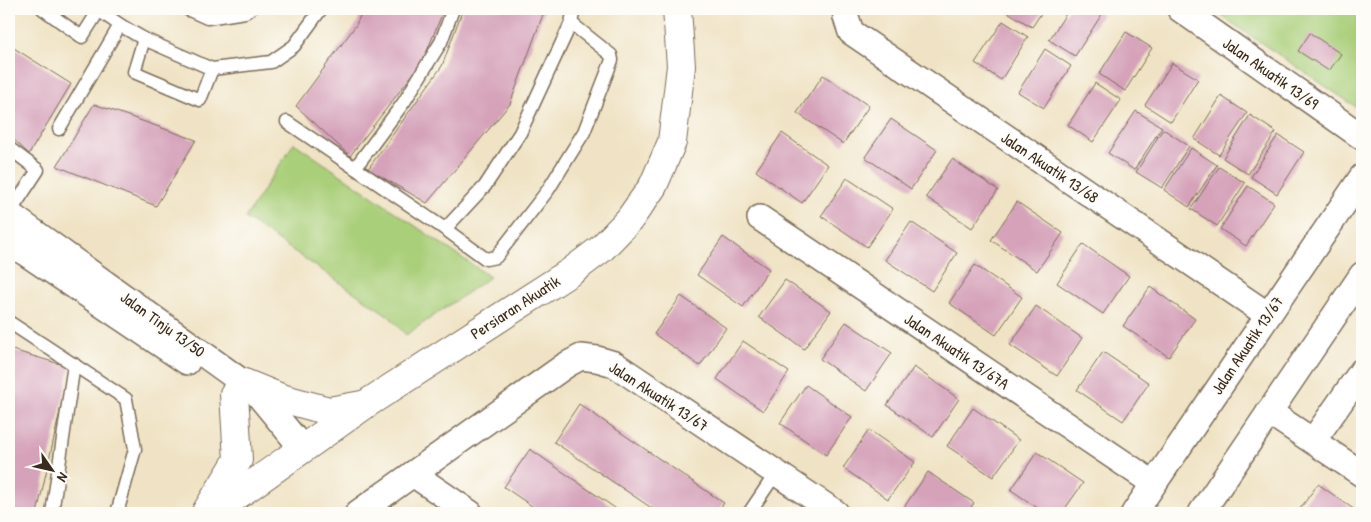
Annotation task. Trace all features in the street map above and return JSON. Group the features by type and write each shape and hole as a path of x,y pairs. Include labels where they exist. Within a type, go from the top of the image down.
{"street":[{"name":"Persiaran Akuatik","path":"212,513 366,404 572,270 601,249 629,220 653,186 672,142 681,66 677,9"},
{"name":"Jalan Akuatik 13/68","path":"845,9 851,32 1268,315"},
{"name":"Jalan Akuatik 13/69","path":"1180,9 1362,137"},
{"name":"Jalan Akuatik 13/67","path":"1134,513 1362,177"},
{"name":"Jalan Tinju 13/50","path":"9,214 239,388"},
{"name":"Jalan Akuatik 13/67A","path":"760,218 1153,483"},
{"name":"Jalan Tinju 13/50","path":"9,242 239,388 263,399 297,453"},
{"path":"1201,513 1362,274"},
{"name":"Jalan Akuatik 13/67","path":"358,513 566,364 581,358 597,359 614,364 836,513"},
{"path":"1313,441 1362,370"},
{"path":"205,513 238,460 239,388 329,411 366,404"},
{"path":"1269,412 1362,474"},
{"path":"413,474 470,513"}],"lane":[{"path":"43,9 82,37 98,9 120,25 144,38 212,70 270,62 294,46 321,9"},
{"path":"187,9 207,18 245,12 250,9"},
{"path":"355,168 408,95 441,42 453,9"},
{"path":"445,229 485,186 520,133 571,23 574,9"},
{"path":"287,122 486,258 496,257 548,190 584,132 612,60 611,55 571,23"},
{"path":"59,129 120,25"},
{"path":"144,38 134,72 200,100 212,70"},
{"path":"9,148 38,170 9,214"},
{"path":"9,322 126,399 135,449 117,513"},
{"path":"52,513 74,364"},
{"path":"749,513 776,473"}],"green space":[{"path":"1211,9 1362,9 1362,111"},
{"path":"294,143 490,277 406,335 389,316 245,218"}],"building":[{"path":"363,9 444,9 423,61 350,156 296,106 356,25"},
{"path":"463,9 545,9 510,104 427,203 368,169 442,66"},
{"path":"1008,9 1044,9 1032,27 1006,11"},
{"path":"1069,9 1094,9 1102,14 1075,56 1049,40"},
{"path":"1003,21 1028,37 1001,80 975,63"},
{"path":"1126,32 1152,48 1125,91 1099,74"},
{"path":"1310,33 1341,54 1329,71 1298,51"},
{"path":"9,45 71,84 29,154 9,135"},
{"path":"1045,49 1071,66 1044,108 1018,92"},
{"path":"1172,63 1198,79 1171,122 1145,105"},
{"path":"823,75 869,106 843,144 797,113"},
{"path":"1095,83 1121,100 1093,142 1068,125"},
{"path":"1221,96 1247,113 1219,155 1194,139"},
{"path":"94,104 196,140 156,206 57,166"},
{"path":"1136,111 1162,127 1134,170 1108,153"},
{"path":"1250,115 1276,132 1248,174 1223,158"},
{"path":"891,119 937,150 911,189 865,157"},
{"path":"1163,129 1189,146 1162,188 1136,172"},
{"path":"782,133 828,165 802,203 756,171"},
{"path":"1278,135 1304,152 1277,194 1251,177"},
{"path":"1191,148 1217,165 1189,207 1164,190"},
{"path":"952,159 998,190 972,228 926,197"},
{"path":"1219,167 1245,183 1217,226 1191,209"},
{"path":"847,178 893,209 867,247 821,216"},
{"path":"1248,186 1274,203 1246,246 1220,229"},
{"path":"1017,202 1063,233 1037,271 991,240"},
{"path":"911,222 957,253 932,291 885,260"},
{"path":"723,237 769,269 743,307 697,275"},
{"path":"1083,244 1129,276 1103,314 1057,283"},
{"path":"975,265 1022,297 996,335 949,303"},
{"path":"785,280 831,311 804,349 759,317"},
{"path":"1150,287 1195,319 1169,357 1123,326"},
{"path":"681,296 726,328 700,366 654,334"},
{"path":"1036,306 1082,338 1057,376 1010,345"},
{"path":"846,322 892,353 866,391 820,359"},
{"path":"743,341 789,372 763,411 717,379"},
{"path":"9,349 70,367 37,513 9,513"},
{"path":"1103,352 1149,383 1123,421 1077,390"},
{"path":"914,367 959,399 933,437 887,405"},
{"path":"806,385 852,417 826,455 780,423"},
{"path":"579,404 724,503 717,513 659,513 554,442"},
{"path":"973,408 1019,440 993,477 947,446"},
{"path":"869,430 915,462 888,499 843,468"},
{"path":"530,449 622,513 542,513 504,487"},
{"path":"1037,452 1083,483 1062,513 1045,513 1011,490"},
{"path":"928,472 974,503 967,513 907,513 902,510"},
{"path":"1318,484 1355,510 1353,513 1297,513"}]}
